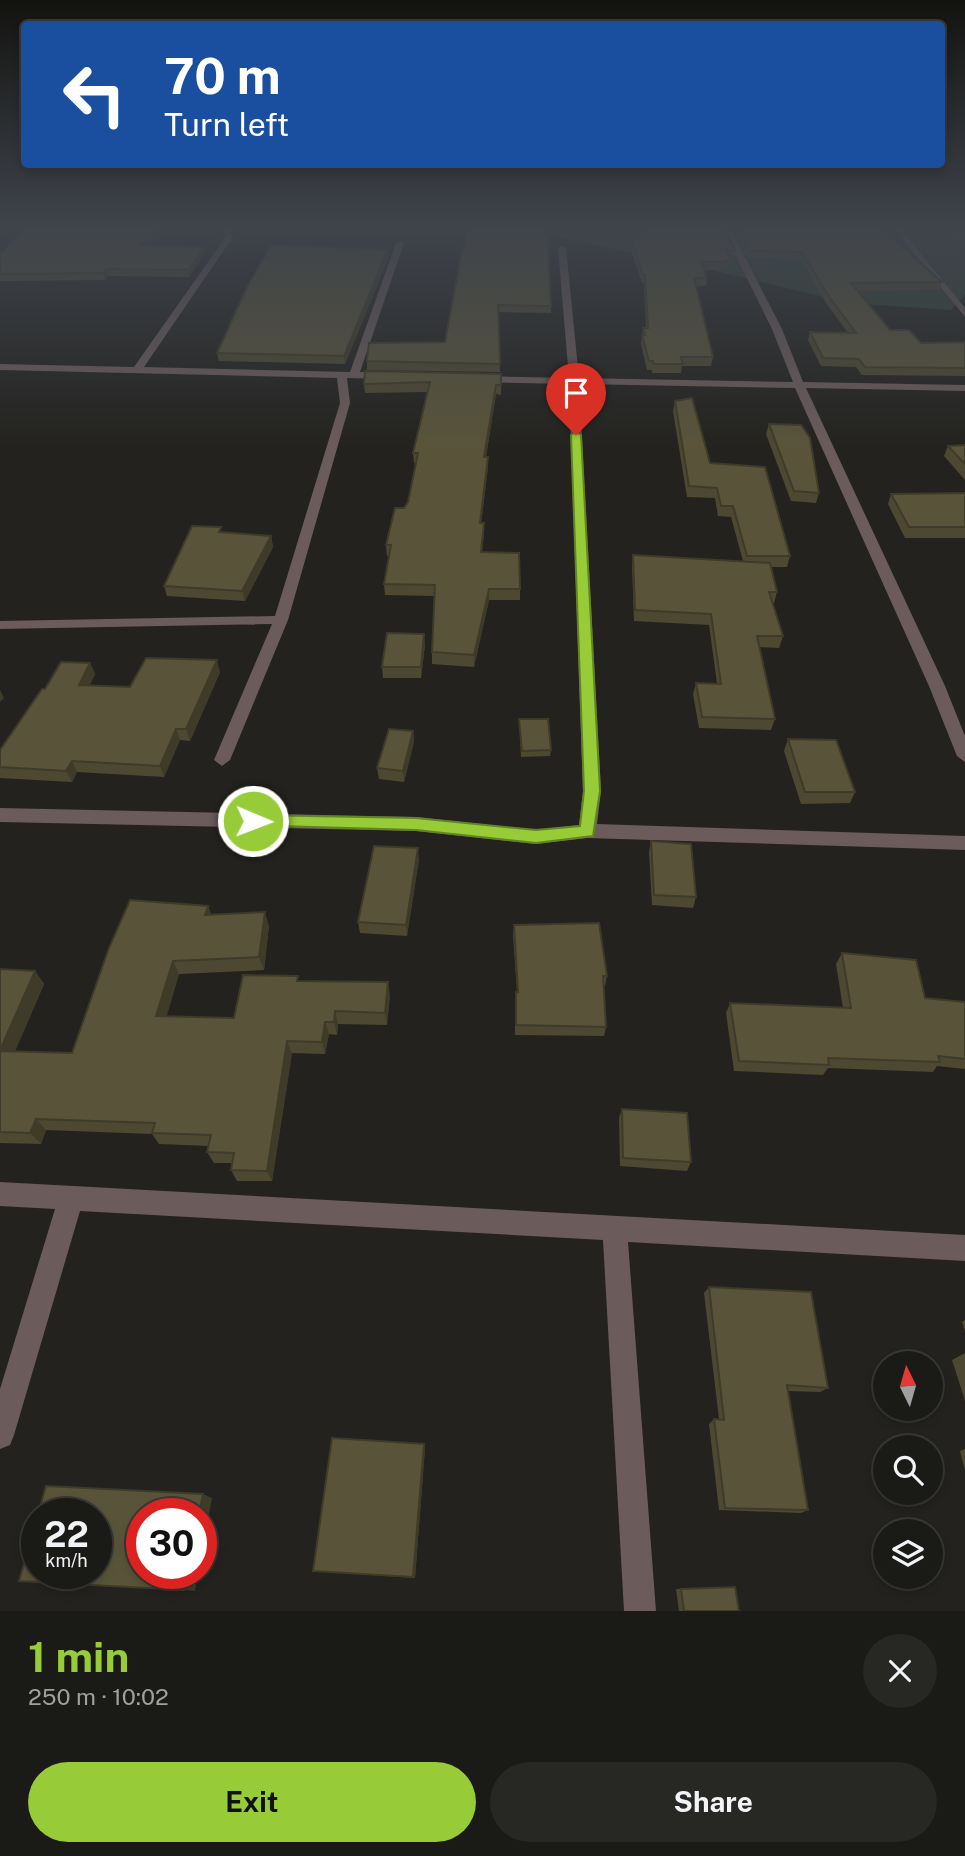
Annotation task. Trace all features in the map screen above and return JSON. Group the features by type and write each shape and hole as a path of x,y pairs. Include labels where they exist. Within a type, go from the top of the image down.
{"street":[{"path":"138,370 185,301"},
{"path":"222,760 281,620 345,403 348,375 377,301"},
{"path":"567,301 574,380 592,791 587,831"},
{"path":"763,301 937,686 965,756"},
{"path":"0,367 404,376"},
{"path":"468,378 800,387 965,388"},
{"path":"0,625 281,620"},
{"path":"0,815 416,824 536,836 587,831 965,843"},
{"path":"0,1194 615,1231 965,1248"},
{"path":"0,1435 71,1198"},
{"path":"615,1231 640,1611"}],"green space":[{"path":"841,301 959,301 951,310"}],"building":[{"path":"241,301 367,301 344,356 217,353"},
{"path":"453,301 551,301 551,306 498,305 500,364 367,361 369,343 445,342"},
{"path":"646,301 700,301 713,357 681,357 683,364 654,364 649,361 642,335 645,335 643,328 648,328"},
{"path":"833,301 866,301 890,330 909,330 921,343 965,342 965,368 865,367 859,359 823,358 810,332 856,333"},
{"path":"365,371 501,374 501,385 496,385 484,457 488,457 480,523 484,523 481,552 519,553 520,589 489,589 474,655 432,652 435,585 384,584 391,545 386,545 395,508 404,508 408,502 418,453 413,453 430,382 364,384"},
{"path":"692,398 710,463 765,467 790,556 747,556 733,506 721,506 717,488 689,486 675,401"},
{"path":"769,424 801,425 810,438 819,493 794,491"},
{"path":"965,445 965,464 948,446"},
{"path":"965,493 965,527 909,527 891,494"},
{"path":"192,526 221,527 219,532 271,536 242,591 164,586"},
{"path":"633,555 770,563 777,592 769,592 783,636 757,636 775,719 702,717 696,683 721,684 711,614 635,610"},
{"path":"387,633 424,634 421,667 382,667"},
{"path":"146,658 217,660 186,729 176,729 160,766 72,761 66,771 0,767 0,750 42,689 45,689 61,662 90,663 79,685 130,687"},
{"path":"519,719 548,719 551,750 522,751"},
{"path":"389,729 413,731 403,771 377,768"},
{"path":"788,739 836,740 855,792 805,792"},
{"path":"651,841 691,844 696,897 654,895"},
{"path":"374,846 418,848 406,925 358,922"},
{"path":"130,900 208,906 205,915 265,912 259,957 173,961 156,1016 234,1018 243,975 298,976 297,981 388,982 385,1013 335,1011 334,1022 325,1022 322,1042 287,1041 267,1171 231,1170 234,1153 207,1152 211,1135 152,1133 155,1123 36,1119 30,1133 0,1132 0,1051 72,1053 109,948"},
{"path":"599,923 607,976 603,976 606,1027 516,1025 518,992 514,925"},
{"path":"842,953 916,960 925,998 965,1002 965,1059 938,1056 940,1062 828,1058 829,1065 739,1061 730,1003 851,1008"},
{"path":"0,969 35,971 0,1050"},
{"path":"622,1109 687,1113 691,1162 623,1158"},
{"path":"709,1287 811,1292 828,1388 787,1385 808,1510 725,1508 714,1419 724,1420"},
{"path":"332,1438 424,1444 413,1577 313,1571"},
{"path":"46,1486 203,1494 202,1498 126,1498 126,1587 112,1586 112,1498 43,1498"},
{"path":"735,1587 739,1611 684,1611 681,1589"}],"route":[{"path":"253,821 416,824 536,836 587,831 592,791 576,435"}]}
